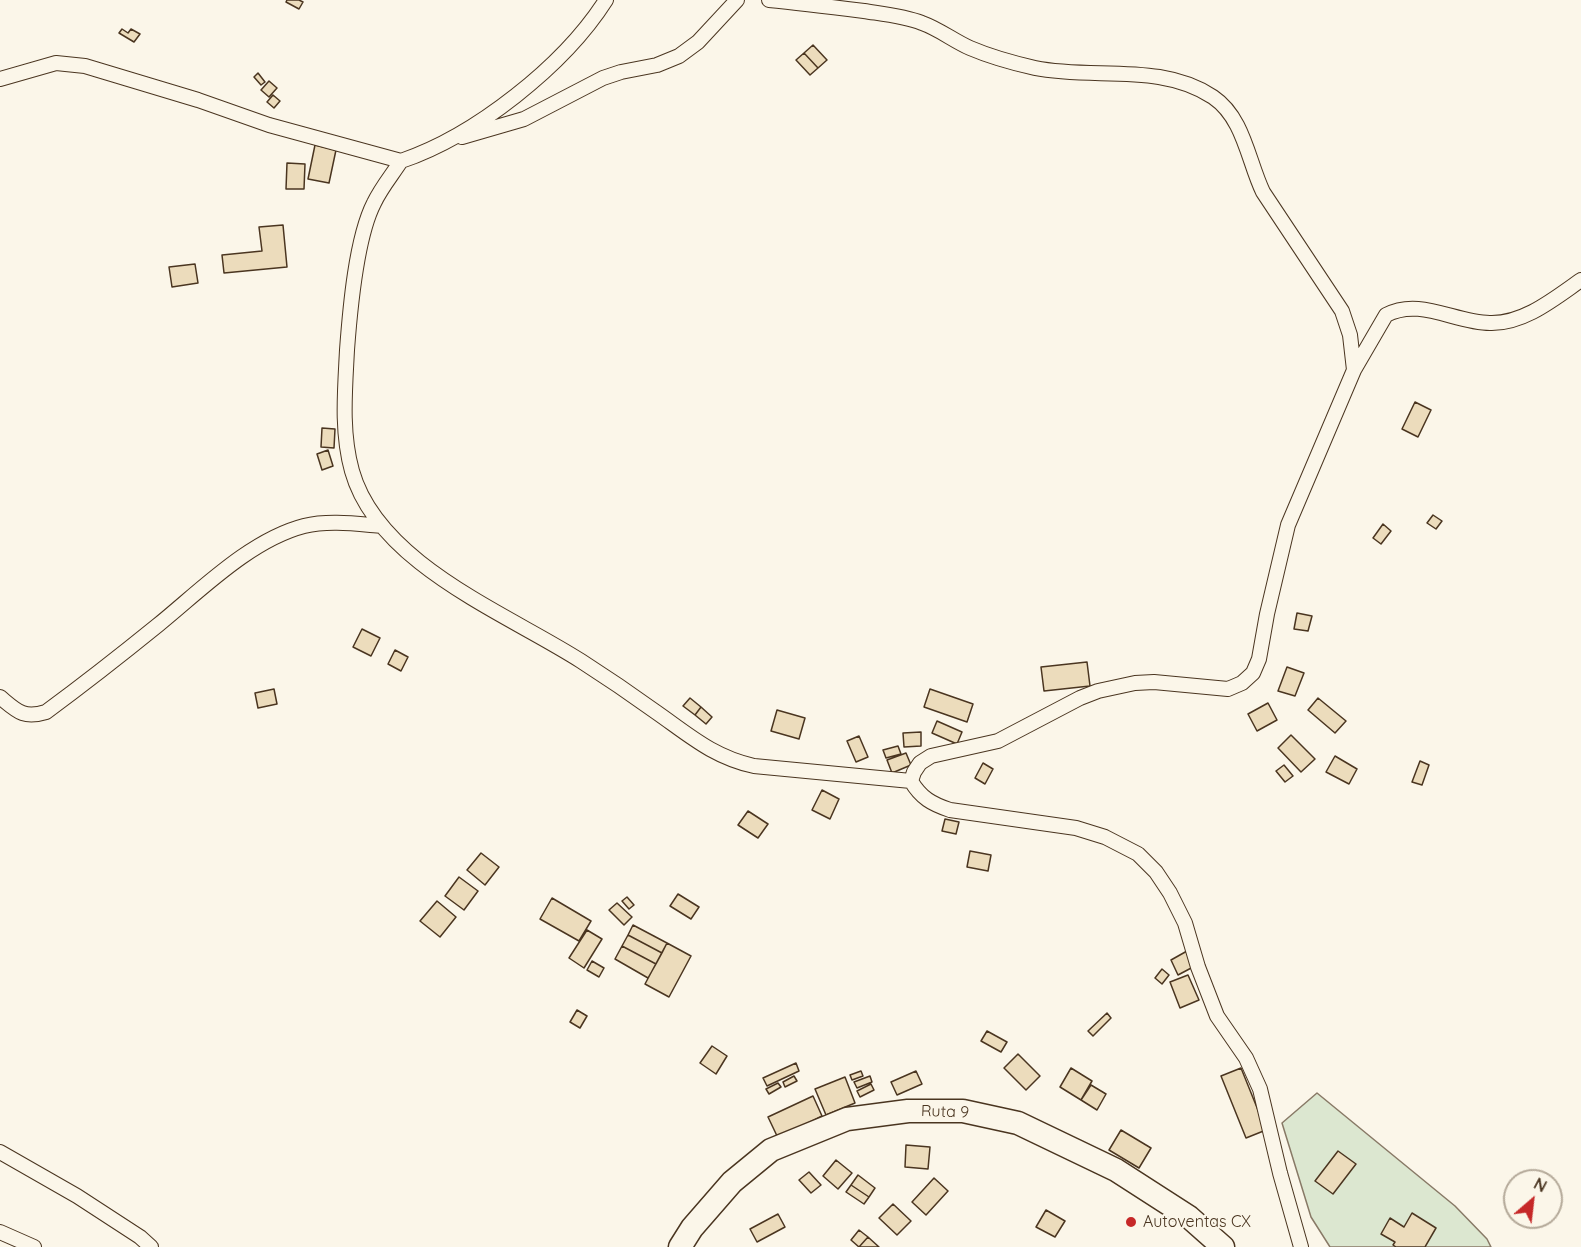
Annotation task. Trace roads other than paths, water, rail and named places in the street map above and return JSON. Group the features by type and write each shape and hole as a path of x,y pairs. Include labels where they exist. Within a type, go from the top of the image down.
{"main road":[{"name":"Ruta 9","path":"680,1247 692,1228 732,1182 771,1150 848,1119 908,1111 963,1111 1018,1123 1116,1170 1190,1217 1223,1247"}],"street":[{"path":"0,79 56,63 85,66 198,100 269,125 401,161 448,141 520,92 550,66 589,24 606,0"},
{"path":"448,141 524,119 603,78 657,65 679,56 698,42 737,0"},
{"path":"769,0 888,15 921,22 969,47 1010,62 1037,69 1169,79 1214,98 1239,128 1253,172 1269,202 1342,311 1350,335 1354,370"},
{"path":"401,161 374,203 364,226 349,321 345,390 347,447 352,473 367,506 382,526 451,586 573,656 717,754 754,766 911,781"},
{"path":"1301,1247 1260,1089 1246,1058 1217,1016 1198,967 1185,923 1156,872 1138,855 1104,837 1076,828 950,810 927,801 918,793 911,781 920,763 931,756 998,741 1098,692 1135,683 1154,682 1228,689 1242,683 1253,673 1259,659 1288,525 1354,370 1386,315 1414,308 1490,323 1517,318 1541,306 1581,280"},
{"path":"0,697 17,711 32,717 46,712 120,657 242,557 278,536 305,526 343,523 382,526"},
{"path":"0,1152 77,1196 140,1237 151,1247"},
{"path":"0,1232 34,1247"}],"place":[{"name":"Autoventas CX","path":"1131,1222"}]}
